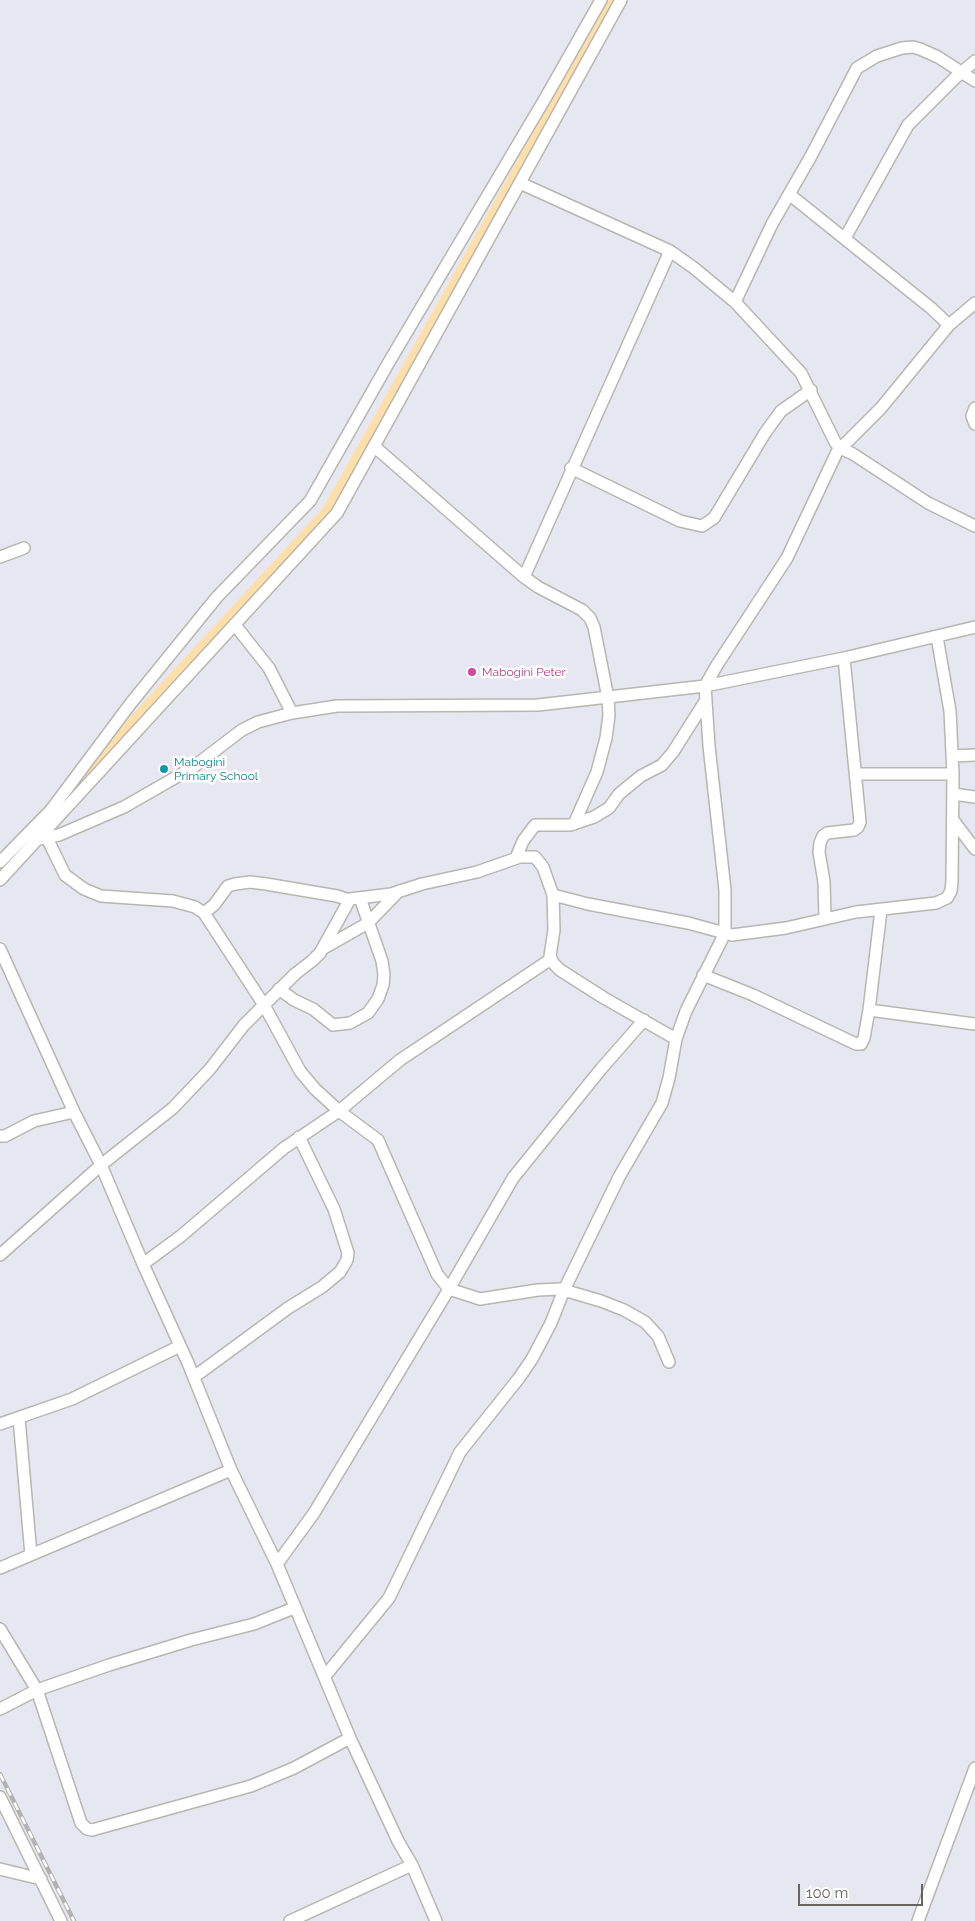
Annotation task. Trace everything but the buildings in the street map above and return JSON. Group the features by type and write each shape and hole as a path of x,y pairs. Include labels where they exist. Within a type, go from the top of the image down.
{"street":[{"path":"0,862 51,810 131,703 217,597 310,501 389,362 546,97 601,0"},
{"path":"0,880 43,839 337,514 622,0"},
{"path":"735,302 772,224 811,156 853,73 859,66 877,56 902,48 913,47 929,53 975,81"},
{"path":"844,238 908,125 975,61"},
{"path":"520,183 670,251 694,268 735,302 801,373 835,442 840,448 853,454 928,503 975,526"},
{"path":"789,194 949,325"},
{"path":"524,577 670,251"},
{"path":"325,1676 389,1598 460,1452 526,1368 551,1324 564,1290 630,1157 662,1103 669,1078 676,1038 686,1011 725,933 725,890 705,686 787,558 840,448 881,408 949,325 974,305"},
{"path":"572,468 680,520 702,526 714,518 765,433 781,411 811,390"},
{"path":"975,408 972,416 975,424"},
{"path":"375,447 524,577 538,587 582,610 590,618 594,627 608,698 609,715 606,738 596,772 574,824"},
{"path":"0,557 24,548"},
{"path":"235,625 269,668 292,713"},
{"path":"43,839 59,835 124,806 192,768 242,730 258,722 292,713 337,706 538,705 705,686 844,658 975,628"},
{"path":"553,895 739,935 786,928 856,912 936,903 947,898 951,891 952,881 953,774 950,711 937,637"},
{"path":"826,918 824,882 819,852 820,843 823,836 827,833 854,830 860,825 844,658"},
{"path":"516,858 523,840 535,825 574,824 603,812 619,794 641,776 662,765 673,752 706,700"},
{"path":"952,756 975,755"},
{"path":"856,774 953,774"},
{"path":"953,794 975,797"},
{"path":"953,820 975,849"},
{"path":"43,839 65,875 84,889 101,896 173,901 195,907 204,913 264,1005 300,1071 315,1090 339,1111 378,1140 436,1274 449,1289 480,1299 538,1290 564,1290 624,1310 645,1322 658,1336 670,1362"},
{"path":"204,913 214,905 228,886 235,884 250,882 355,899 399,891 477,872 516,858 525,856 538,858 553,895 554,930 551,959 560,970 604,998 676,1038"},
{"path":"323,948 368,923 399,891"},
{"path":"279,989 294,1000 313,1009 333,1025 350,1023 368,1013 378,999 383,986 384,975 382,961 368,923 355,899"},
{"path":"0,1256 101,1165 173,1108 210,1069 244,1025 302,967 314,960 355,899"},
{"path":"703,975 753,995 856,1044 860,1044 863,1042 869,1010 881,910"},
{"path":"0,949 74,1112 101,1165 194,1378 230,1470 276,1564 350,1738 398,1841 412,1865 436,1921"},
{"path":"143,1264 181,1236 284,1148 339,1111 400,1060 551,959"},
{"path":"869,1010 975,1024"},
{"path":"276,1564 314,1513 449,1289 513,1178 563,1115 644,1020"},
{"path":"0,1136 5,1136 34,1121 74,1112"},
{"path":"194,1378 288,1308 322,1287 340,1272 348,1260 348,1253 334,1209 299,1137"},
{"path":"0,1424 72,1399 180,1346"},
{"path":"19,1418 31,1555"},
{"path":"0,1568 230,1470"},
{"path":"0,1709 37,1690 109,1665 191,1640 254,1624 294,1608"},
{"path":"0,1629 37,1690 81,1823 87,1829 92,1830 251,1786 294,1768 350,1738"},
{"path":"918,1921 975,1768"},
{"path":"0,1797 61,1921"},
{"path":"290,1921 412,1865"},
{"path":"0,1870 40,1879"}],"waterway":[{"path":"81,777 327,510 612,0"}],"railway":[{"path":"0,1774 74,1921"}],"place":[{"name":"Mabogini Peter","path":"472,672"},
{"name":"Mabogini Primary School","path":"164,769"}]}
